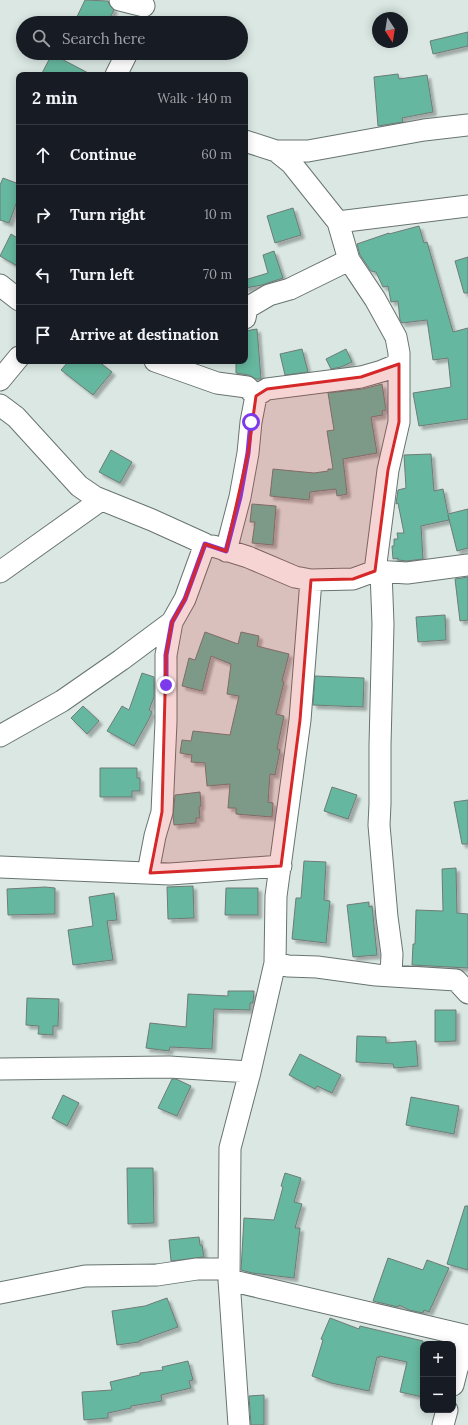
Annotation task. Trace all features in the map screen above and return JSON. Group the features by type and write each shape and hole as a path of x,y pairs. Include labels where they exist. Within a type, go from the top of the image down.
{"street":[{"path":"120,0 143,10"},
{"path":"248,142 276,151 308,151 424,130 468,125"},
{"path":"276,151 290,162 338,222 348,260 375,299 396,337 399,364 399,422 388,470 378,571 383,624 379,825 387,917 392,954 391,975"},
{"path":"338,222 468,206"},
{"path":"248,307 269,295 290,289 348,260"},
{"path":"0,285 16,298"},
{"path":"0,380 16,361"},
{"path":"163,364 217,383 246,387 256,396"},
{"path":"226,551 240,497 256,396 267,389 361,377 399,364"},
{"path":"0,405 16,417 79,486 95,498 152,520 205,544 248,557 295,577 312,580 353,579 378,571 407,573 468,565"},
{"path":"0,572 101,500"},
{"path":"150,873 150,862 155,836 162,812 166,722 166,655 172,622 185,599 205,544"},
{"path":"239,1425 229,1275 230,1148 250,1072 274,963 276,896 300,720 312,580"},
{"path":"0,736 62,701 172,622"},
{"path":"0,867 170,874 281,866"},
{"path":"274,963 288,966 317,967 376,975 456,980 468,993"},
{"path":"0,1069 169,1067 250,1072"},
{"path":"0,1293 85,1276 157,1275 197,1269 229,1275 466,1333 455,1377"},
{"path":"443,1425 446,1413"}],"highlighted area":[{"path":"399,364 399,422 388,470 375,571 353,579 311,580 300,720 281,866 150,873 162,812 166,655 172,622 185,599 205,544 226,551 248,453 256,396 267,389 361,377"}],"building":[{"path":"85,0 108,1 114,10 111,16 77,16"},
{"path":"468,32 468,46 433,54 430,41"},
{"path":"49,60 63,60 86,72 43,72"},
{"path":"398,74 399,79 427,75 433,112 402,118 403,122 378,126 374,77"},
{"path":"3,178 16,183 16,204 9,223 0,220 0,185"},
{"path":"293,208 301,235 275,243 267,216"},
{"path":"419,226 424,243 427,242 453,332 468,328 468,419 419,426 413,393 451,387 448,358 433,360 427,320 402,323 400,320 398,301 391,302 388,286 383,287 376,272 371,271 360,255 357,244 389,233"},
{"path":"11,234 16,237 16,265 0,256"},
{"path":"274,251 283,278 262,285 248,287 248,279 268,273 263,255"},
{"path":"468,257 468,293 464,293 455,261"},
{"path":"257,329 261,379 236,373 236,364 248,364 248,330"},
{"path":"302,349 308,372 285,375 280,354"},
{"path":"346,349 352,362 341,367 331,369 326,359"},
{"path":"66,364 102,364 112,372 93,395 61,370"},
{"path":"382,384 386,410 382,411 383,415 371,417 377,453 343,459 347,494 337,496 336,489 310,492 309,500 270,496 273,469 314,473 333,469 327,431 334,430 328,393 363,389"},
{"path":"111,450 132,462 120,483 99,472"},
{"path":"431,454 434,491 443,489 448,514 468,509 468,548 457,551 448,515 449,520 421,526 423,559 407,561 398,560 398,558 393,559 392,546 394,546 394,539 398,539 397,533 404,533 398,503 396,504 398,490 406,488 404,455"},
{"path":"252,504 276,506 273,545 252,543 255,522 250,522"},
{"path":"468,577 468,620 460,621 455,579"},
{"path":"445,615 446,640 418,642 416,617"},
{"path":"205,632 238,644 241,632 259,636 257,646 289,654 276,714 284,716 277,749 280,750 275,775 270,774 268,802 273,803 272,817 236,814 236,808 228,808 230,784 207,786 205,763 191,762 192,755 180,753 182,740 191,741 193,731 230,735 239,696 227,694 231,664 211,656 202,691 182,686 189,658 195,660"},
{"path":"142,673 154,677 154,697 149,710 152,712 134,746 107,731 122,706 129,710"},
{"path":"315,676 364,678 363,707 313,705"},
{"path":"83,706 99,721 87,734 71,718"},
{"path":"100,768 137,768 137,778 140,778 140,791 132,791 132,797 100,797"},
{"path":"332,787 357,795 348,819 324,811"},
{"path":"200,792 200,818 196,818 196,823 174,825 173,816 175,795"},
{"path":"468,800 468,844 462,844 454,802"},
{"path":"304,861 326,862 324,900 330,901 326,943 292,939 296,898 301,898"},
{"path":"456,868 457,913 468,914 468,968 412,965 413,944 415,944 416,910 443,911 442,869"},
{"path":"193,886 194,918 168,919 167,887"},
{"path":"45,887 55,888 55,914 8,915 7,889"},
{"path":"226,888 258,888 258,915 225,915"},
{"path":"114,893 117,920 107,921 113,960 73,965 68,930 93,926 89,897"},
{"path":"369,902 369,907 372,906 377,955 353,957 347,905"},
{"path":"228,991 254,991 253,1003 250,1003 250,1010 214,1009 212,1049 170,1047 169,1051 146,1048 150,1023 186,1027 188,994 228,996"},
{"path":"27,998 59,999 58,1026 53,1026 53,1035 38,1034 39,1026 26,1025"},
{"path":"435,1010 456,1010 456,1041 435,1042"},
{"path":"357,1036 386,1037 386,1043 416,1041 418,1066 394,1068 393,1064 356,1062"},
{"path":"300,1054 341,1075 332,1093 317,1086 315,1089 289,1075"},
{"path":"172,1079 176,1079 191,1086 177,1116 158,1108"},
{"path":"63,1095 79,1103 67,1126 52,1118"},
{"path":"411,1097 459,1106 454,1134 406,1125"},
{"path":"127,1168 153,1168 154,1223 128,1224"},
{"path":"285,1173 301,1178 294,1202 302,1204 295,1228 300,1228 294,1278 252,1273 241,1270 244,1218 274,1220 283,1187 281,1186"},
{"path":"465,1206 468,1206 468,1270 447,1264"},
{"path":"199,1237 204,1257 171,1261 169,1240"},
{"path":"388,1258 423,1270 427,1260 449,1268 429,1312 424,1310 423,1313 409,1310 399,1305 398,1307 373,1301"},
{"path":"167,1298 178,1327 139,1342 117,1345 112,1311 145,1306"},
{"path":"330,1318 359,1329 360,1326 423,1341 420,1341 420,1396 400,1392 407,1362 379,1356 379,1358 377,1357 369,1391 331,1383 312,1376 323,1340 321,1339"},
{"path":"188,1361 193,1380 189,1381 191,1388 161,1395 162,1401 131,1406 131,1408 108,1413 108,1418 84,1420 82,1392 112,1390 110,1382 140,1375 140,1373 163,1370 162,1367"},
{"path":"264,1395 264,1425 251,1425 249,1396"}],"route":[{"path":"166,685 166,655 172,622 185,599 205,544 226,551 240,497 248,453 251,422"}]}
